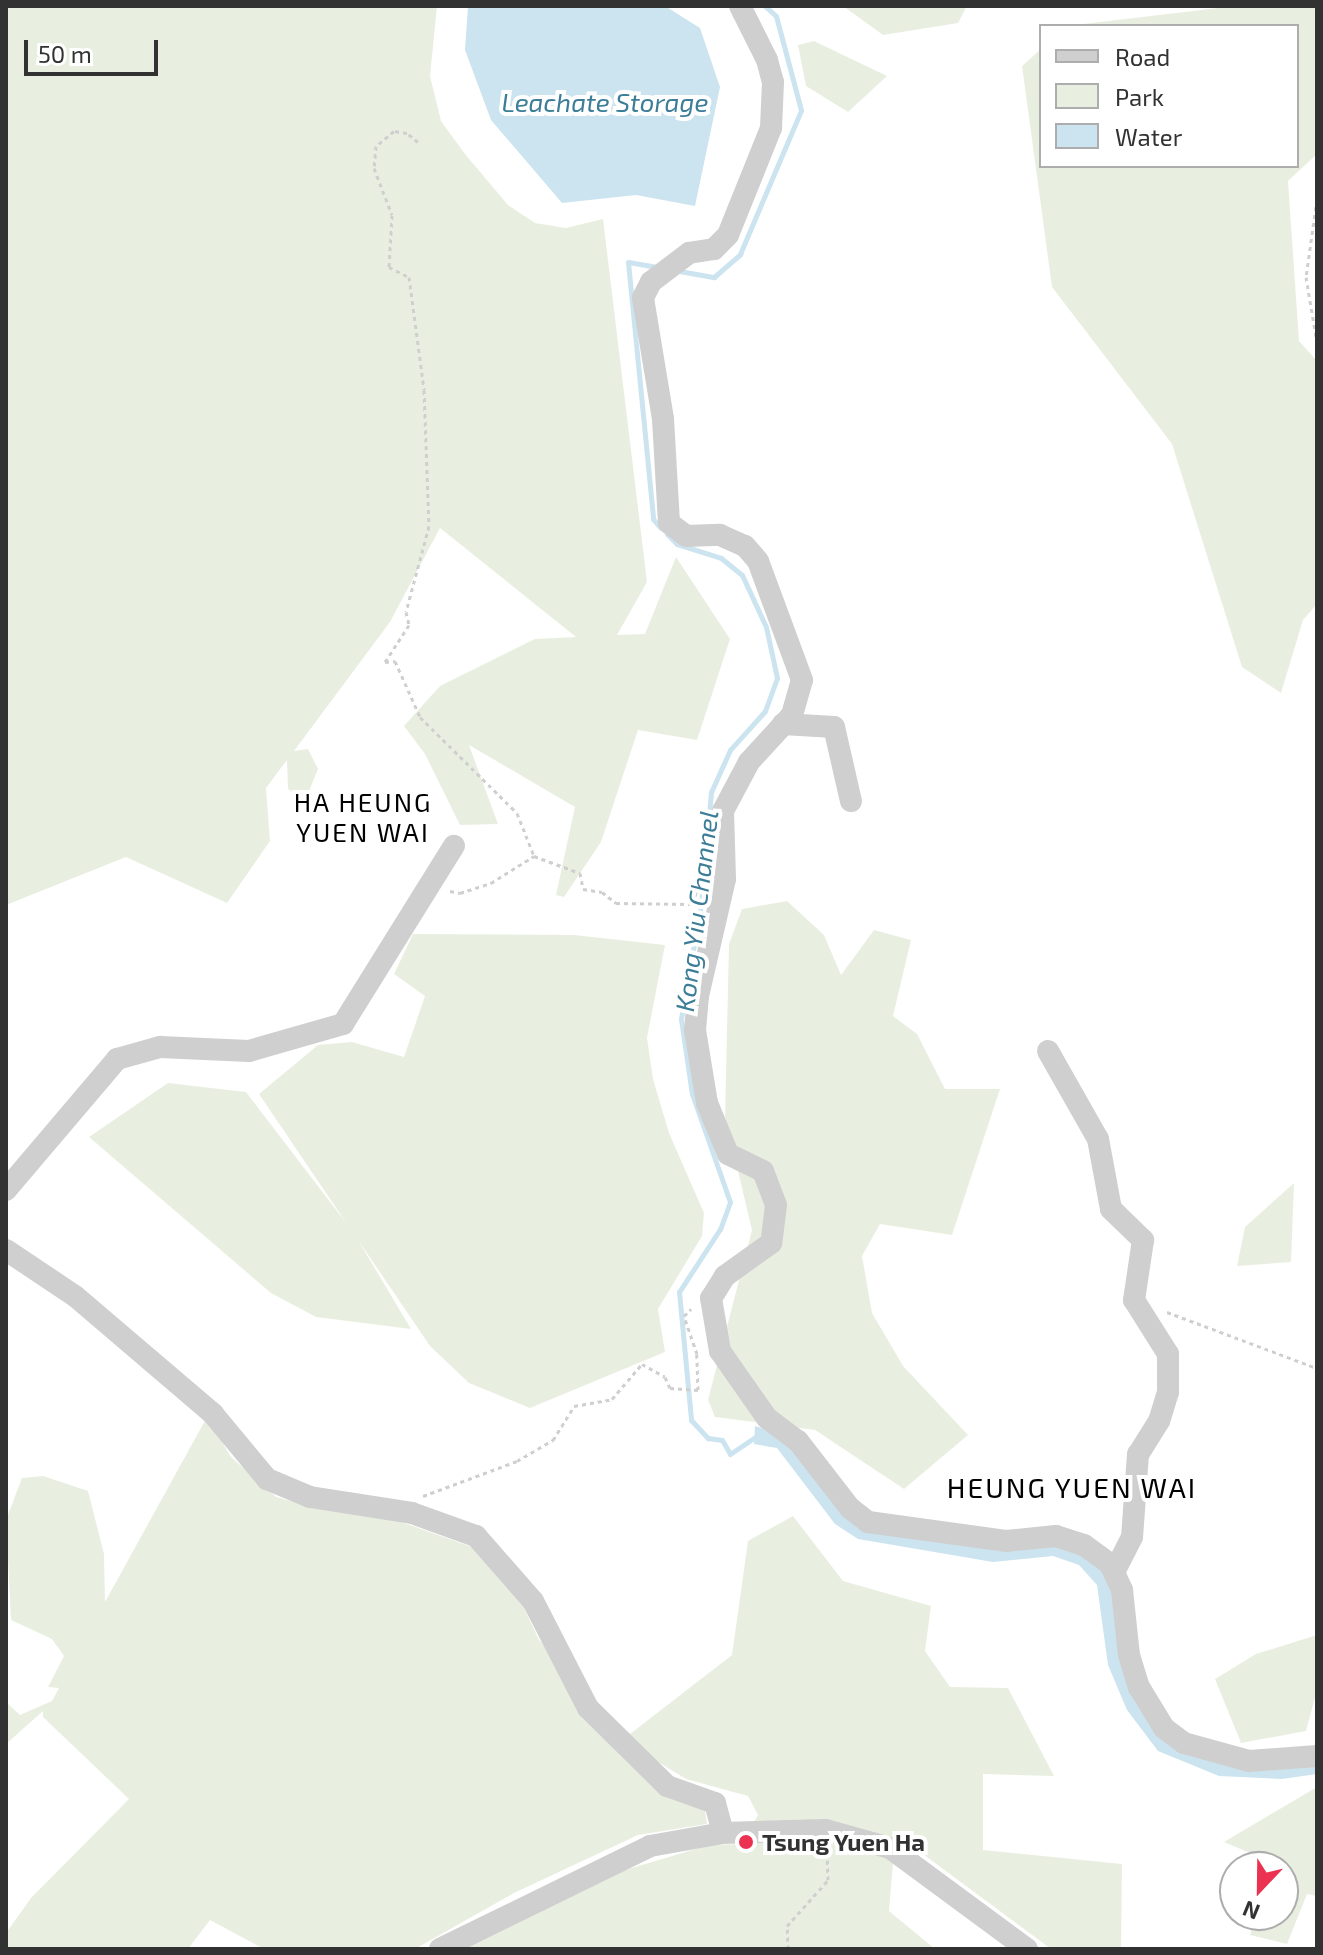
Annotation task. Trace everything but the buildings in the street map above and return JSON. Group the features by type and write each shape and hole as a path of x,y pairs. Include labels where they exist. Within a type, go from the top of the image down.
{"street":[{"path":"740,6 760,37 773,82 771,128 728,235 714,249 689,253 645,288 643,298 663,419 665,511 669,523 686,536 733,538 758,561 802,680 797,704 749,762 723,811 725,879 698,996 696,1044 707,1103 728,1154 763,1171 776,1205 771,1243 725,1276 711,1298 720,1351 767,1418 798,1441 850,1508 868,1522 1006,1541 1056,1536 1096,1552 1114,1572 1122,1590 1129,1655 1139,1687 1164,1728 1184,1743 1249,1761 1317,1756"},
{"path":"783,724 834,727 851,801"},
{"path":"6,1190 117,1059 160,1047 253,1050 344,1023 454,846"},
{"path":"1048,1051 1098,1139 1111,1209 1143,1240 1134,1300 1168,1354 1168,1392 1159,1421 1138,1454 1132,1537 1114,1572"},
{"path":"6,1250 75,1296 213,1414 267,1479 310,1497 394,1508 460,1528 483,1542 533,1601 588,1708 667,1786 715,1803 723,1833"},
{"path":"440,1949 625,1855 678,1839 723,1833 826,1830 890,1848 1027,1949"}],"path":[{"path":"418,142 407,133 394,131 376,146 374,168 392,215 389,267 409,277 424,390 429,526 406,612 409,625 385,662 395,661 420,717 517,813 534,856 580,873 583,889 602,892 616,903 690,904 696,894 700,841"},
{"path":"1317,199 1306,277 1317,343"},
{"path":"428,885 460,893 491,883 534,856"},
{"path":"1134,1300 1317,1368"},
{"path":"394,1508 517,1461 553,1440 574,1406 612,1399 642,1364 665,1377 670,1388 698,1390 697,1354 684,1316"},
{"path":"788,1949 787,1926 828,1880 826,1830"}],"green space":[{"path":"6,6 437,6 430,76 441,121 465,154 508,205 535,223 566,228 603,219 647,582 617,635 645,634 676,557 730,639 697,740 638,730 601,842 564,897 556,895 575,807 469,745 498,824 460,825 425,754 404,726 440,686 535,639 576,637 440,528 390,622 294,751 308,749 318,769 305,801 288,789 287,760 266,788 270,841 227,903 126,857 6,905"},
{"path":"843,6 967,6 958,23 883,35"},
{"path":"1235,6 1317,6 1317,154 1288,181 1299,341 1317,361 1317,604 1303,620 1281,693 1242,667 1172,444 1052,287 1022,66 1039,51 1039,168 1299,168 1299,24 1083,24"},
{"path":"814,41 887,76 848,112 806,86 798,45"},
{"path":"787,901 824,935 841,975 874,930 911,940 893,1016 917,1034 945,1089 1000,1089 952,1235 880,1224 862,1256 872,1313 903,1366 968,1435 904,1489 815,1430 715,1417 708,1400 752,1230 725,1117 729,944 742,909"},
{"path":"413,934 574,935 665,945 647,1038 653,1079 669,1133 704,1213 702,1236 658,1309 665,1352 530,1408 469,1383 430,1346 358,1240 411,1329 316,1317 271,1293 89,1137 168,1083 246,1092 347,1224 259,1094 318,1045 352,1042 404,1057 425,996 394,974"},
{"path":"1294,1183 1291,1262 1237,1266 1245,1227"},
{"path":"207,1417 231,1457 276,1497 324,1510 393,1519 472,1547 518,1595 539,1640 557,1656 574,1700 685,1801 705,1811 707,1824 638,1835 514,1893 415,1949 264,1949 210,1920 188,1949 6,1949 6,1933 31,1898 129,1799 43,1717 43,1711 6,1744 6,1702 20,1715 52,1701 59,1688 48,1687 64,1656 52,1639 11,1620 6,1520 22,1478 43,1476 88,1491 104,1554 105,1602"},
{"path":"793,1516 843,1581 931,1606 925,1651 950,1687 1008,1688 1054,1776 983,1774 983,1850 1122,1864 1121,1949 1051,1949 908,1843 893,1863 889,1911 935,1949 464,1949 605,1876 709,1845 741,1844 758,1815 748,1796 686,1779 655,1760 630,1734 732,1655 748,1541"},
{"path":"1317,1635 1317,1690 1306,1731 1241,1743 1215,1679 1256,1654"},
{"path":"1317,1787 1317,1896 1307,1894 1299,1914 1299,1851 1245,1851 1224,1842"},
{"path":"1251,1931 1292,1931 1287,1944 1250,1935"}],"water":[{"name":"Leachate Storage","path":"468,6 665,6 700,28 720,87 695,206 636,195 562,203 491,120 465,50"},
{"path":"755,1426 779,1433 846,1512 1072,1545 1107,1572 1132,1684 1178,1745 1317,1760 1317,1774 1282,1779 1219,1776 1158,1751 1127,1710 1108,1665 1097,1585 1079,1565 1053,1556 993,1562 858,1539 835,1524 777,1448 754,1444"}],"waterway":[{"name":"Kong Yiu Channel","path":"679,271 714,277 740,254 801,110 776,16 765,6"},
{"name":"Kong Yiu Channel","path":"657,267 628,262 653,519 660,527"},
{"name":"Kong Yiu Channel","path":"667,534 677,544 721,558 742,575 766,627 777,678 765,711 730,750 711,792 701,904 681,1019 692,1094 730,1202 720,1229 679,1292 691,1420 708,1438 722,1440 730,1454 758,1435"}],"place":[{"name":"Tsung Yuen Ha","path":"746,1842"}],"district":[{"name":"HA HEUNG YUEN WAI","path":"363,817"},
{"name":"HEUNG YUEN WAI","path":"1072,1487"}]}
